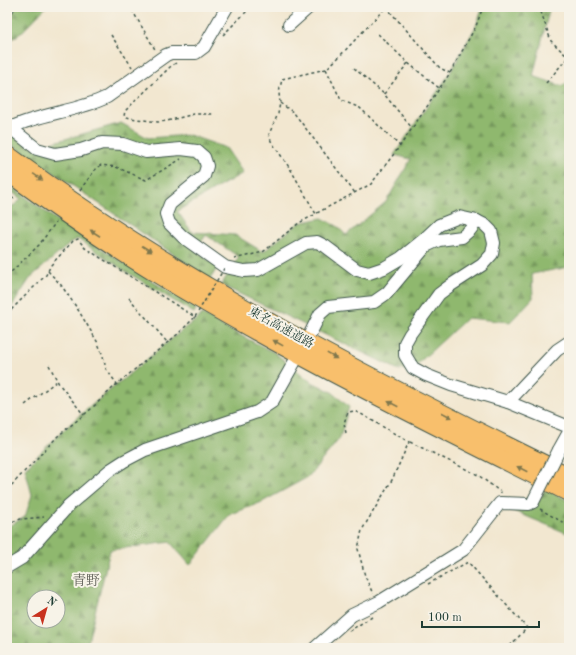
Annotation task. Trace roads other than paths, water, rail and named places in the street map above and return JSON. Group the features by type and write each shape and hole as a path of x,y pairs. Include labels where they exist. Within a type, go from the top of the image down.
{"highway":[{"name":"東名高速道路","path":"7,154 97,217 234,302 342,361 569,476"},
{"name":"東名高速道路","path":"7,172 90,230 154,272 226,314 335,374 569,493"}],"street":[{"path":"9,127 80,107 99,100 161,58 171,53 196,53 204,47 227,7"},
{"path":"289,25 309,7"},
{"path":"9,127 37,149 55,154 81,150 102,143 123,144 146,152 181,149 197,151 204,157 207,166 204,176 170,204 166,214 169,223 183,237 244,271 258,270 306,243 317,242 325,246 357,270 369,273 384,268 401,258 439,225 459,217 477,221 485,225 491,231 494,243 492,254 482,265 439,294 410,334 405,343 405,355 413,368 426,375 451,385 508,402 569,427"},
{"path":"311,332 320,314 328,307 374,302 387,293 426,246 439,240 462,237 477,221"},
{"path":"508,402 556,350 569,342"},
{"path":"7,567 22,558 58,517 110,470 124,461 145,450 257,412 272,402 295,360"},
{"path":"315,648 352,615 377,608 463,550 500,503 529,504 533,502 569,432"}],"district":[{"name":"青野","path":"86,581"}]}
